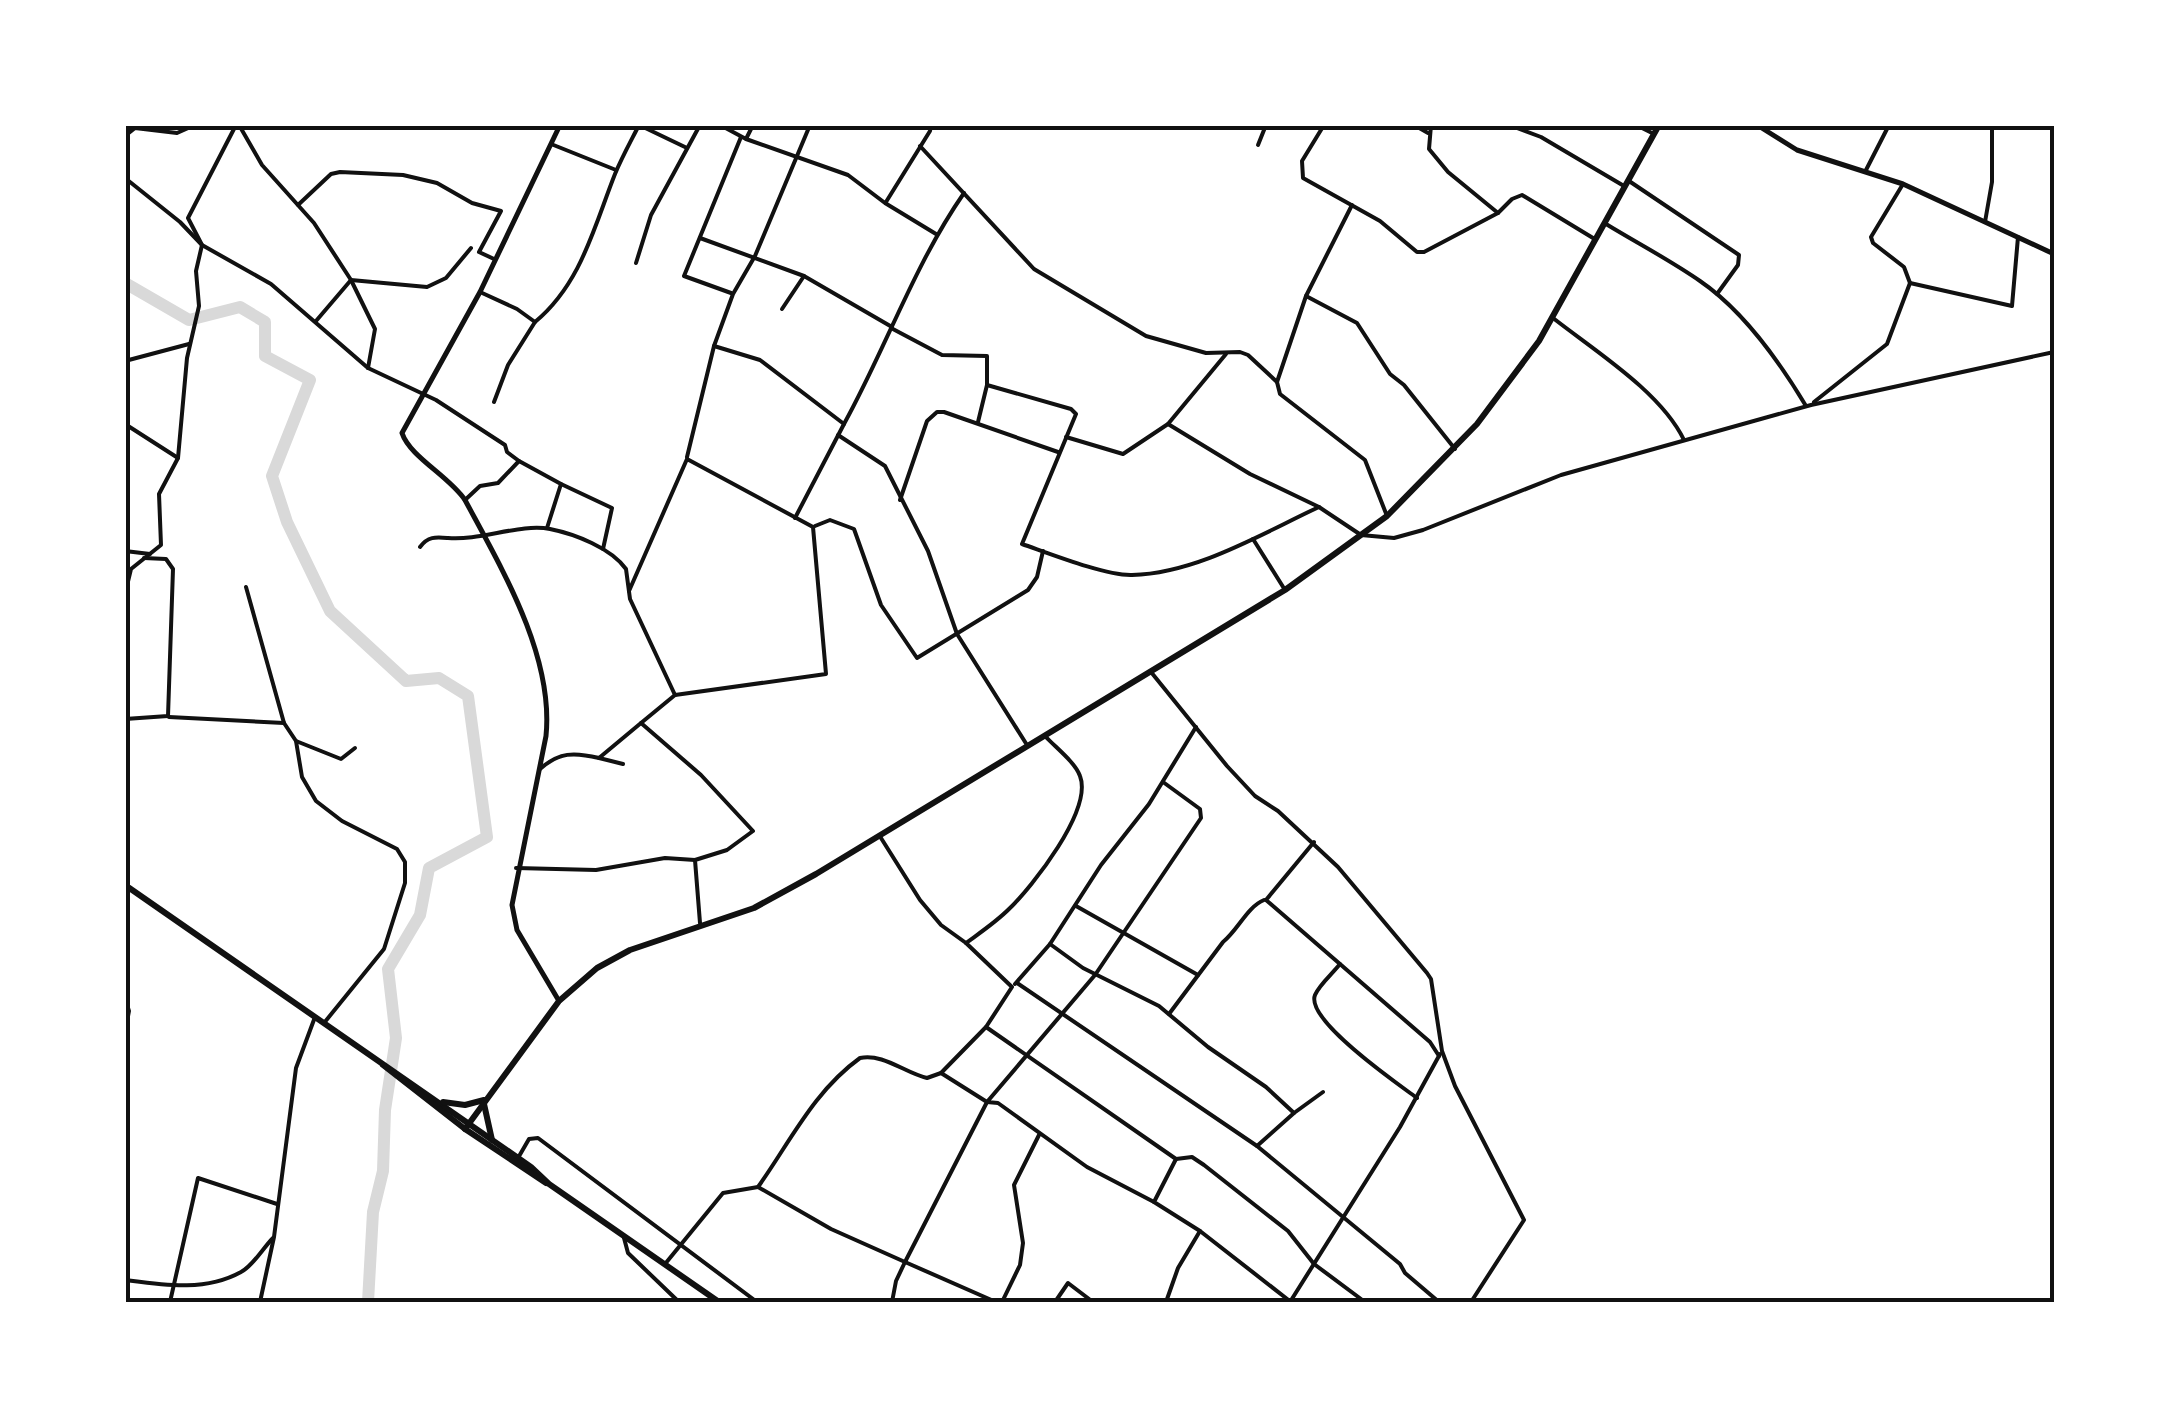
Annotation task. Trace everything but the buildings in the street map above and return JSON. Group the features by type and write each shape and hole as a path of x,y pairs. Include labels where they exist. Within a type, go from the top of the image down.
{"main road":[{"path":"467,1127 559,1001 613,958 779,895 1285,590 1387,516 1454,450 1504,390 1554,318 1659,125"},
{"path":"125,885 395,1073 534,1178 549,1184"},
{"path":"413,1086 718,1302"},
{"path":"437,1100 465,1105 485,1101"},
{"path":"485,1101 485,1121 492,1141"}],"street":[{"path":"125,136 135,128 178,133 195,125"},
{"path":"237,125 262,165 328,242 352,280 375,329 368,368"},
{"path":"125,594 131,570 162,542 159,494 178,458 189,344 199,306 196,270 202,245 188,218 237,125"},
{"path":"559,1001 517,930 512,905 548,713 538,655 465,500 448,478 404,440 405,426 480,292 560,125"},
{"path":"494,402 508,365 534,322 558,300 574,276 616,170 639,125 687,148"},
{"path":"636,263 651,215 700,125"},
{"path":"720,125 744,138 848,175 936,234"},
{"path":"734,294 684,276 753,125"},
{"path":"629,590 687,459 714,346 734,294 755,256 810,125"},
{"path":"885,203 930,132 930,125"},
{"path":"1258,145 1266,125"},
{"path":"1324,125 1302,161 1300,172 1308,183 1380,221 1419,253 1498,213 1522,195 1597,240"},
{"path":"1414,125 1428,133"},
{"path":"1431,125 1428,146 1448,172 1498,213"},
{"path":"1509,125 1627,184 1739,255 1738,265 1717,294"},
{"path":"1636,125 1654,134"},
{"path":"1757,125 1797,150 1903,184 2054,254"},
{"path":"1866,170 1889,125"},
{"path":"1985,222 1992,182 1992,125"},
{"path":"551,144 616,170"},
{"path":"920,146 1034,268 1102,312 1146,336 1206,353 1248,355 1276,382 1280,394 1364,460 1387,516"},
{"path":"298,206 337,173 404,176 437,182 472,203 501,211 480,252 494,259"},
{"path":"125,178 202,245 271,284 368,368 424,394 505,445 520,461 612,508 604,549"},
{"path":"1808,406 1887,344 1910,283 1904,267 1871,240 1903,184"},
{"path":"794,519 874,371 936,234 964,192"},
{"path":"1276,382 1306,296 1352,205"},
{"path":"1606,224 1717,294 1774,359 1808,406"},
{"path":"1910,283 2012,306 2018,237"},
{"path":"700,238 804,276 942,355 987,356 987,385 978,424"},
{"path":"352,280 428,286 446,278 472,248"},
{"path":"782,309 804,276"},
{"path":"315,322 352,280"},
{"path":"480,292 518,309 534,322"},
{"path":"1306,296 1357,324 1390,374 1404,385 1454,450"},
{"path":"1554,318 1656,402 1684,440"},
{"path":"125,361 189,344"},
{"path":"714,346 760,360 844,424"},
{"path":"1066,437 1118,454 1168,424 1228,352"},
{"path":"1168,424 1361,535 1394,538 1561,474 1808,406 2054,352"},
{"path":"987,385 1074,412 1076,418 1022,544 1043,552 1133,576 1179,567 1319,508"},
{"path":"900,500 930,416 944,412 1060,453"},
{"path":"125,424 178,458"},
{"path":"838,435 884,466 928,551 957,634 1028,746"},
{"path":"687,459 813,527 830,520 854,529 880,605 917,658 1028,590 1037,577 1043,552"},
{"path":"465,500 480,486 498,483 520,461"},
{"path":"547,528 561,484"},
{"path":"598,758 675,696 826,674 813,527"},
{"path":"420,547 427,539 485,537 547,528 604,549 626,568 630,599 675,696"},
{"path":"1252,538 1285,590"},
{"path":"125,551 166,560 173,569 168,716"},
{"path":"246,587 284,723 296,742 302,777 316,801 342,822 397,848 405,862 406,882 384,949 324,1023"},
{"path":"941,1073 987,1102 998,1103 1087,1167 1200,1231 1290,1302 1417,1098 1440,1054 1431,979 1314,842 1256,796 1151,672"},
{"path":"125,719 168,716 284,723"},
{"path":"516,868 596,870 665,858 694,860 726,850 754,830 701,775 640,723"},
{"path":"758,1187 810,1107 860,1058 881,1058 927,1078 941,1073 986,1026 1014,985 1050,944 1101,865 1149,804 1196,726"},
{"path":"966,943 1005,914 1024,894 1067,831 1080,798 1079,772 1044,736"},
{"path":"296,742 341,759 355,748"},
{"path":"540,770 563,754 623,764"},
{"path":"892,1302 905,1262 987,1102 1096,975 1201,818 1200,808 1163,782"},
{"path":"880,836 920,900 940,924 1014,985 1256,1146 1400,1264 1439,1302"},
{"path":"1170,1014 1255,905 1266,900 1314,842"},
{"path":"694,860 700,928"},
{"path":"1266,900 1440,1054 1524,1220 1471,1302"},
{"path":"1076,906 1199,975"},
{"path":"1050,944 1096,975 1170,1014 1294,1113"},
{"path":"1340,964 1314,995 1314,1003 1339,1038 1417,1098"},
{"path":"125,998 129,1011 125,1032"},
{"path":"260,1302 274,1237 296,1068 315,1017"},
{"path":"986,1026 1176,1159 1192,1157 1204,1165 1288,1231 1314,1264 1365,1302"},
{"path":"1256,1146 1323,1092"},
{"path":"666,1264 723,1194 758,1187 832,1229 999,1302 1020,1264 1023,1243 1014,1185 1039,1134"},
{"path":"518,1158 531,1137 538,1138 758,1302"},
{"path":"1154,1202 1176,1159"},
{"path":"170,1302 198,1178 278,1204"},
{"path":"1166,1302 1178,1268 1200,1231"},
{"path":"622,1234 628,1253 679,1302"},
{"path":"125,1280 200,1285 242,1272 274,1237"},
{"path":"1055,1302 1068,1283 1093,1302"}],"waterway":[{"path":"125,283 189,320 240,307 265,322 265,356 310,380 272,476 287,522 330,611 406,681 439,678 468,696 487,837 429,868 420,915 388,969 396,1038 385,1110 383,1171 373,1212 368,1302"}]}
